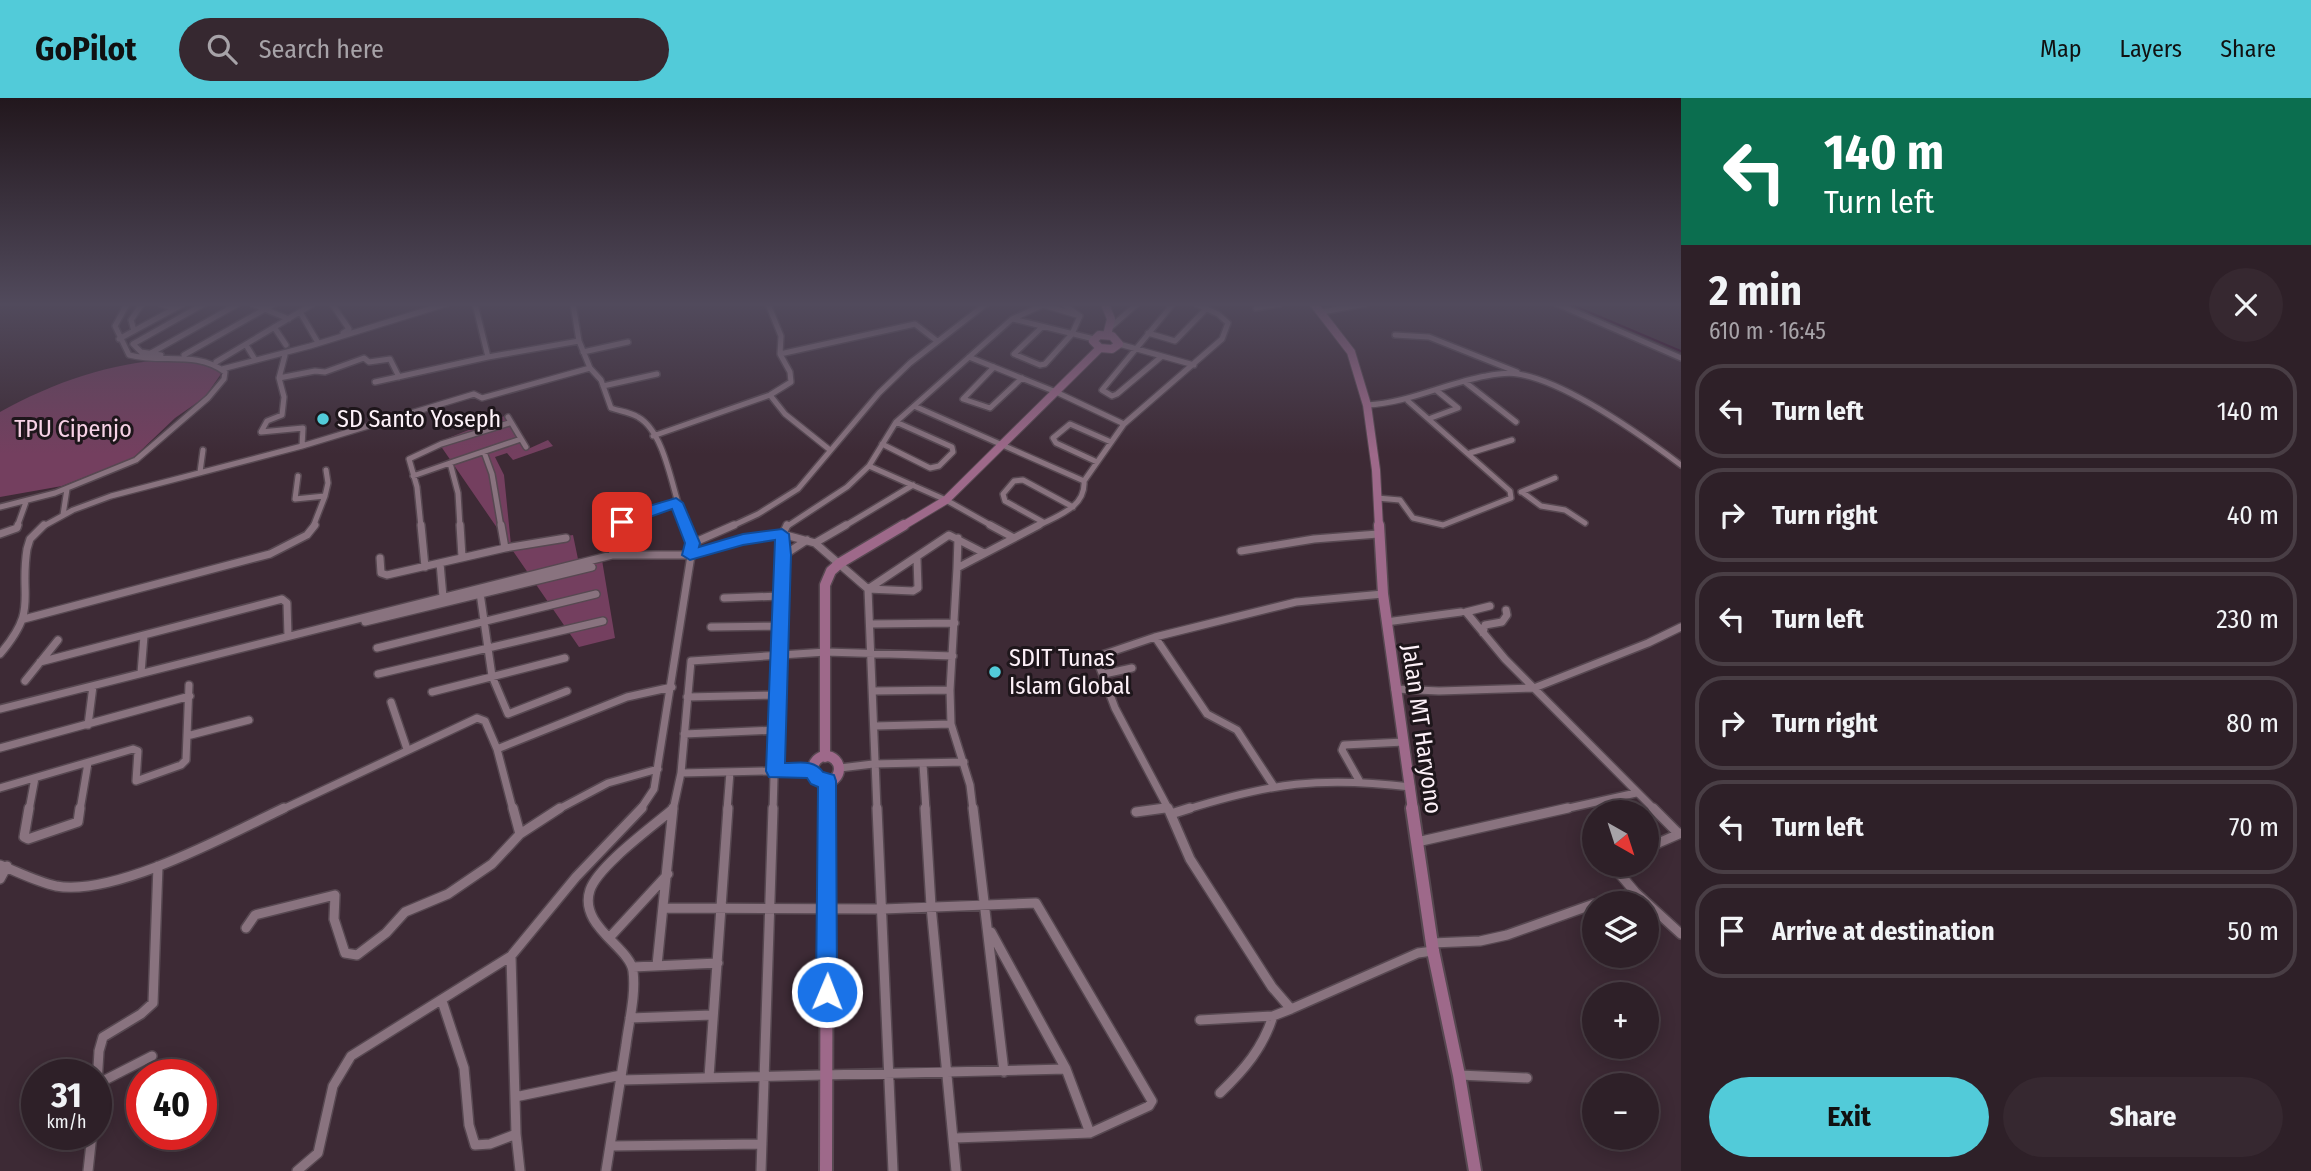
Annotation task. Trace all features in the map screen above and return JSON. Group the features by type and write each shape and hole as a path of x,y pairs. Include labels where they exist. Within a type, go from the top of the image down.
{"street":[{"path":"0,507 66,489 141,457 217,389 225,376 216,362 200,358 138,358 128,354"},
{"path":"152,354 185,354"},
{"path":"216,362 230,354"},
{"path":"252,354 254,358"},
{"path":"222,369 240,368 275,354"},
{"path":"284,354 279,378 284,397 282,415 267,422 261,432 303,428 302,446"},
{"path":"375,382 505,354"},
{"path":"297,1171 318,1153 334,1086 351,1056 510,956 576,877 646,803 654,789 672,687 692,543 676,503 669,464 653,436 639,417 611,408 603,386 584,354"},
{"path":"653,436 770,395 791,382 790,372 779,354"},
{"path":"692,543 776,505 798,489 878,393 922,354"},
{"path":"761,1171 772,907 780,596 784,555 782,534 790,521 826,502 869,466 896,422 973,354"},
{"path":"1014,354 1043,365 1053,354"},
{"path":"825,757 825,585 831,571 946,500 1094,354"},
{"path":"1130,354 1103,391 1112,396 1117,394 1161,357"},
{"path":"1149,354 1194,365"},
{"path":"957,568 1073,507 1084,494 1084,481 1124,424 1205,354"},
{"name":"Jalan MT Haryono","path":"1352,354 1367,405 1373,441 1386,622 1432,947 1459,1075 1475,1171"},
{"path":"1476,354 1563,393 1629,429 1681,464"},
{"path":"279,378 315,370 325,372 364,358 369,362 390,359 399,377"},
{"path":"969,358 1056,392 1124,424"},
{"path":"994,367 963,399 990,408 1022,379"},
{"path":"0,654 24,619 25,561 30,539 43,526 63,515 140,486 302,446 474,394 482,398 590,368"},
{"path":"603,386 657,374"},
{"path":"1367,405 1408,401 1465,382 1520,374"},
{"path":"1465,382 1516,422"},
{"path":"1431,418 1458,408 1436,390"},
{"path":"770,395 785,414 830,450"},
{"path":"1408,401 1470,453 1510,491 1511,498"},
{"path":"914,406 1084,481"},
{"path":"425,567 414,476 409,458 415,453 508,420 526,447"},
{"path":"882,444 930,468 939,466 953,452 952,447 896,422"},
{"path":"1097,462 1056,443 1054,438 1070,424 1111,442"},
{"path":"414,476 521,439"},
{"path":"1470,453 1512,440"},
{"path":"200,472 204,450"},
{"path":"484,452 492,474 505,548"},
{"path":"450,463 458,493 462,557"},
{"path":"869,466 946,500 1014,538"},
{"path":"24,619 270,554 307,535 317,522 328,483 326,470"},
{"path":"298,476 295,499 325,496"},
{"path":"1377,498 1399,500 1413,518 1441,525 1555,478"},
{"path":"1043,522 1005,501 1003,494 1014,481 1023,480 1073,507"},
{"path":"784,555 913,485"},
{"path":"63,515 66,489"},
{"path":"1522,492 1541,506 1565,510 1585,523"},
{"path":"0,534 17,528 26,502"},
{"path":"613,555 610,532 614,526 627,518 676,503"},
{"path":"361,622 613,555 690,555 743,539 782,534 811,542 840,563 868,589 916,591 916,559"},
{"path":"1241,551 1314,539 1378,534"},
{"path":"868,589 949,535 984,553"},
{"path":"380,558 383,575 505,548 566,538"},
{"path":"958,538 950,690 951,724 970,785 1004,1072"},
{"path":"440,563 443,597"},
{"path":"0,709 443,597 480,592 592,568"},
{"path":"868,589 875,726 873,764 883,909 893,1171"},
{"path":"480,592 492,676 508,714 568,691"},
{"path":"377,648 596,594"},
{"path":"1291,1009 1272,987 1190,859 1169,811 1115,708 1096,657 1099,653 1155,637 1296,602 1383,594"},
{"path":"724,598 780,596"},
{"path":"40,662 282,599 287,603 288,636"},
{"path":"1490,606 1466,612 1534,688 1636,793 1680,833 1659,843"},
{"path":"1483,634 1485,625 1502,622 1507,615 1506,610"},
{"path":"1386,622 1461,612"},
{"path":"378,674 603,621"},
{"path":"870,624 955,623"},
{"path":"711,628 779,626"},
{"path":"1395,689 1439,691 1534,688 1681,627"},
{"path":"141,673 144,636"},
{"path":"1155,637 1207,714 1237,730 1273,785"},
{"path":"25,681 58,639"},
{"path":"657,965 665,908 673,809 681,773 689,663 696,659 826,652 953,656"},
{"path":"432,692 565,658"},
{"path":"1104,674 1132,668"},
{"path":"0,788 136,750 134,780 184,763 189,685"},
{"path":"88,725 93,686"},
{"path":"497,748 627,697 672,687"},
{"path":"873,691 950,690"},
{"path":"0,748 190,695"},
{"path":"687,697 778,695"},
{"path":"391,702 407,749"},
{"path":"0,879 4,865 57,887 97,886 158,866 407,749 481,718 488,726 497,748 520,834"},
{"path":"187,736 249,720"},
{"path":"875,726 951,724"},
{"path":"684,734 777,730"},
{"path":"1360,782 1342,750 1344,745 1404,742"},
{"path":"812,770 816,761 825,757 835,760 840,768"},
{"path":"840,768 873,764 964,762"},
{"path":"34,778 24,837 28,839 78,822 88,763"},
{"path":"923,764 931,906 956,1171"},
{"path":"812,770 817,779 827,781 836,777 840,768"},
{"path":"246,928 255,915 335,895 334,919 345,953 357,955 386,933 405,912 448,894 492,864 520,834 545,816 608,783 658,769"},
{"path":"681,773 812,770"},
{"path":"709,1077 730,772"},
{"path":"826,1171 827,781"},
{"path":"1136,812 1169,811 1294,782 1360,782 1410,787"},
{"path":"1417,842 1636,793"},
{"path":"606,1171 634,986 633,967 589,908 592,885 632,844 673,809"},
{"path":"100,1059 100,1044 106,1034 148,1010 153,1003 158,866"},
{"path":"610,938 668,874"},
{"path":"1622,877 1634,891"},
{"path":"665,908 772,907 828,910 985,904 1038,905 1152,1101 1149,1106 1090,1133 954,1138"},
{"path":"1200,1020 1273,1016 1432,947 1507,935 1582,909"},
{"path":"1659,914 1681,934"},
{"path":"989,929 1066,1069 1090,1133"},
{"path":"510,956 516,1134 520,1171"},
{"path":"633,967 718,963"},
{"path":"442,1001 463,1063 468,1092 468,1126 475,1145 483,1146 516,1134"},
{"path":"630,1018 712,1015"},
{"path":"1220,1093 1256,1055 1268,1037 1273,1016"},
{"path":"112,1076 152,1056"},
{"path":"515,1097 621,1077 946,1074 1066,1069"},
{"path":"1459,1075 1527,1078"},
{"path":"610,1146 762,1144"},
{"path":"88,1171 90,1150"}],"green space":[{"name":"TPU Cipenjo","path":"172,359 200,361 225,368 205,397 175,418 133,458 62,486 0,497 0,412 20,401 83,376 127,365"},
{"path":"507,415 528,449 548,440 553,446 513,460 507,453 495,457 504,475 511,545 573,535 578,559 601,554 615,638 579,647 438,442"}],"place":[{"name":"SD Santo Yoseph","path":"323,419"},
{"name":"SDIT Tunas Islam Global","path":"995,672"}],"route":[{"path":"622,522 627,518 676,503 692,543 690,555 743,539 782,534 784,555 780,596 775,771 812,770 817,779 827,781 827,992"}]}
